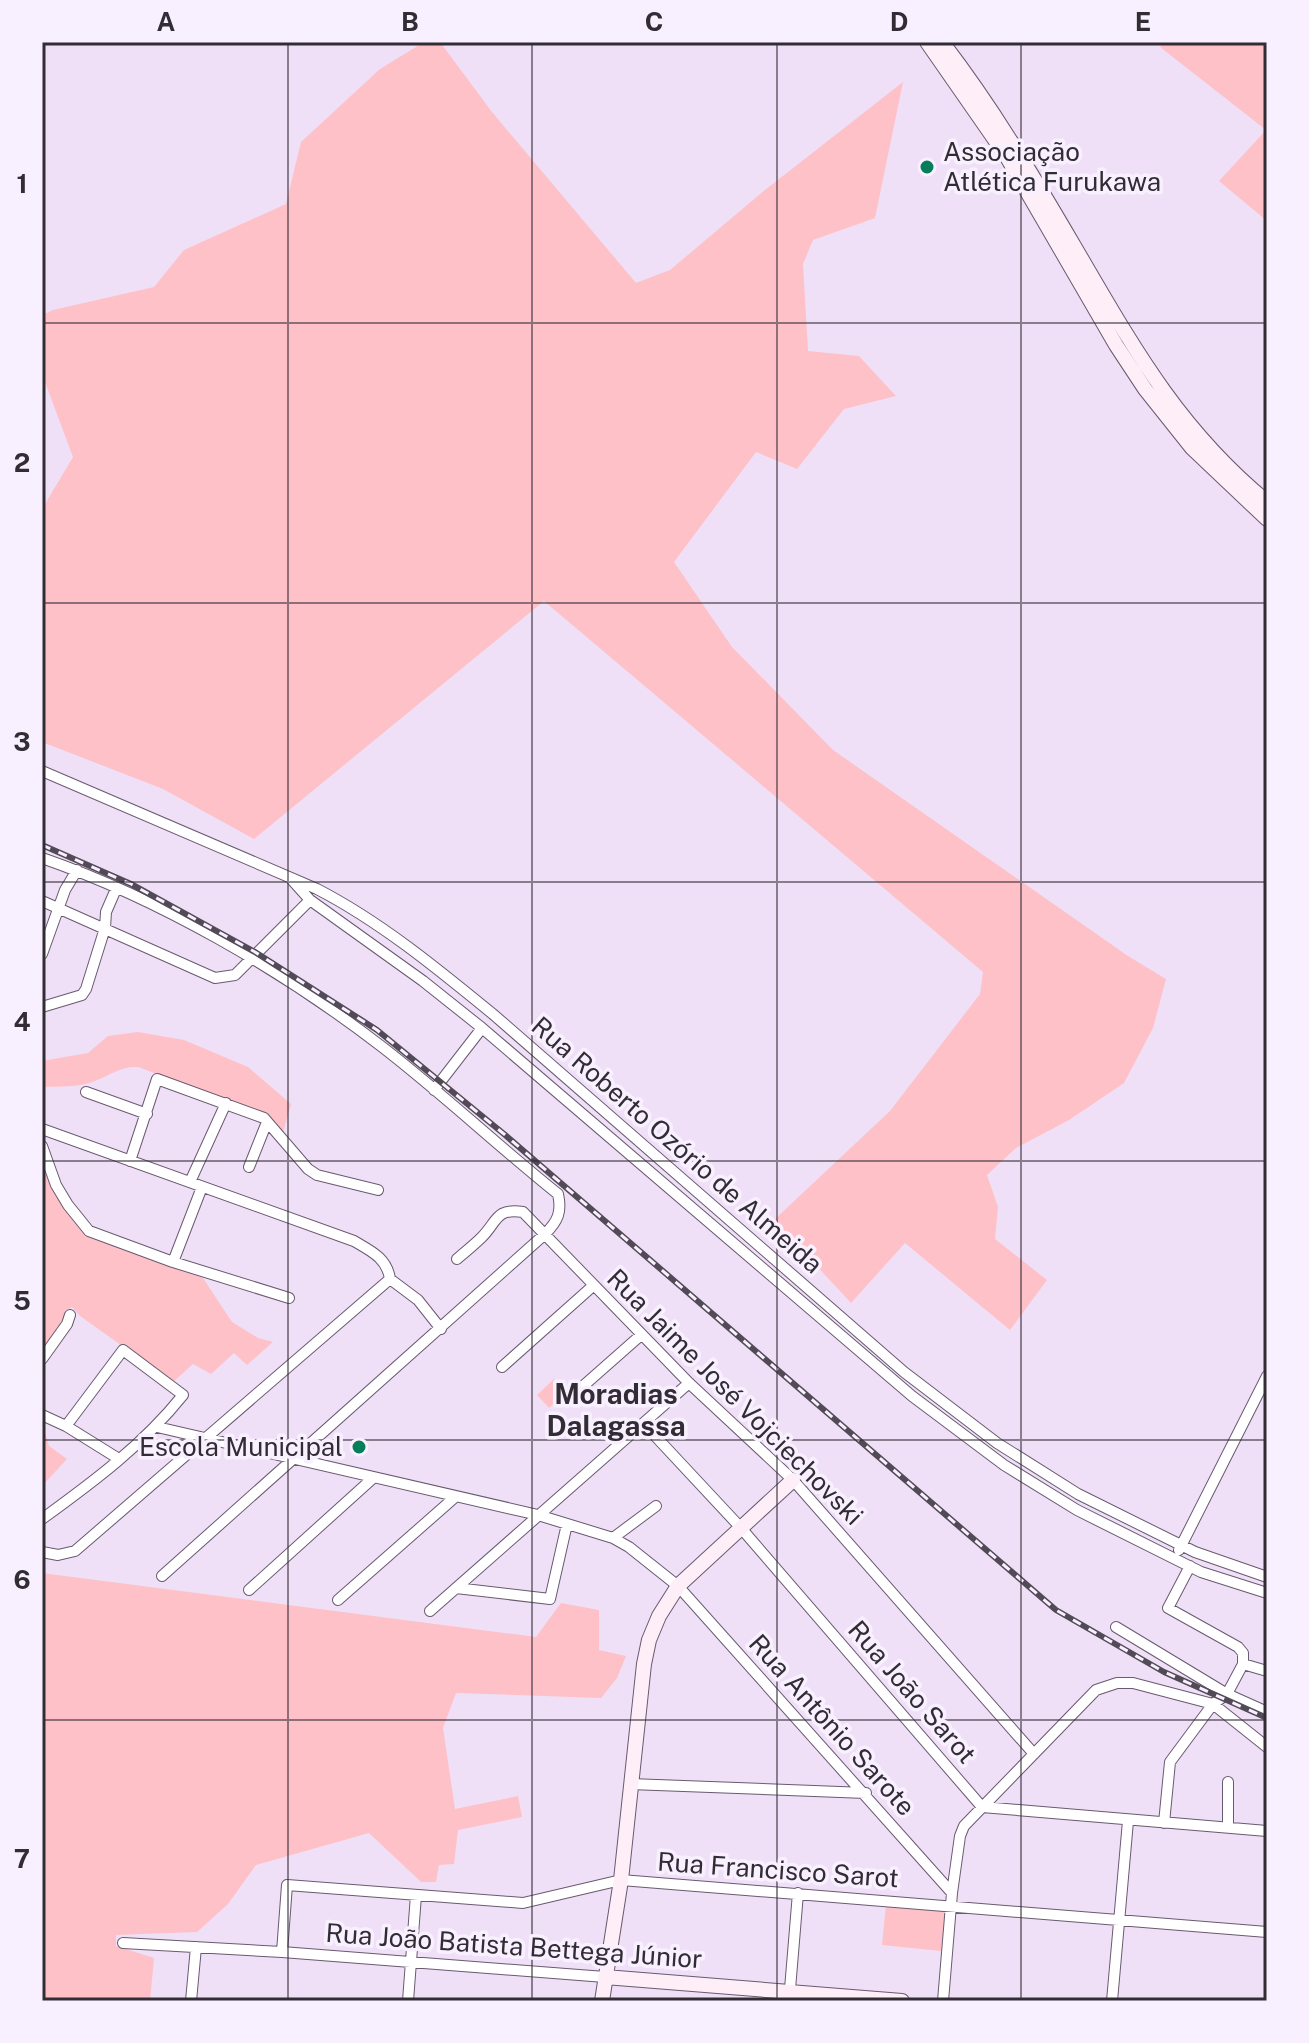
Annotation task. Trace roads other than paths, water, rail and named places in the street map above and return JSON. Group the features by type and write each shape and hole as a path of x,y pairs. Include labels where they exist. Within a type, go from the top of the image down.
{"street":[{"path":"927,42 1000,146 1145,389 1192,448 1267,519"},
{"path":"942,42 1024,160 1157,384 1208,447 1267,502"},
{"name":"Rua Roberto Ozório de Almeida","path":"42,771 325,893 351,909 473,998 921,1386 990,1438 1065,1487 1149,1530 1181,1546 1267,1577"},
{"path":"42,858 77,870 185,921 381,1046 558,1194 561,1208 556,1223 545,1234 162,1576"},
{"path":"42,954 65,890 77,870"},
{"path":"291,878 310,900 406,968 482,1028 912,1396 983,1451 1058,1500 1143,1543 1190,1566 1267,1593"},
{"path":"42,1007 82,995 105,928 106,912 116,889"},
{"path":"42,901 215,978 235,975 310,900"},
{"path":"434,1090 482,1028"},
{"path":"130,1161 157,1079 226,1103 267,1122 308,1169 317,1175 378,1190"},
{"path":"86,1092 147,1114"},
{"path":"190,1182 226,1103"},
{"path":"249,1167 267,1122"},
{"path":"42,1129 354,1241 376,1254 389,1268 390,1279 418,1300 441,1329"},
{"path":"42,1146 56,1185 73,1213 89,1231 173,1262 289,1298"},
{"path":"173,1262 202,1187"},
{"name":"Rua Jaime José Vojciechovski","path":"457,1259 482,1237 496,1216 511,1210 523,1212 689,1383 793,1480 1034,1754"},
{"path":"726,1235 735,1226"},
{"path":"758,1263 767,1253"},
{"path":"42,1552 58,1555 75,1551 390,1279"},
{"path":"502,1367 594,1285"},
{"path":"42,1359 70,1315"},
{"path":"582,1387 641,1335"},
{"path":"42,1519 157,1427 183,1395 123,1350 66,1426"},
{"path":"1175,1559 1267,1376"},
{"path":"430,1611 689,1383"},
{"path":"912,1396 921,1386"},
{"path":"937,1416 945,1405"},
{"path":"42,1415 119,1459"},
{"name":"Rua João Sarot","path":"644,1424 741,1528 982,1807"},
{"name":"Rua Antônio Sarote","path":"157,1427 538,1515 613,1538 629,1547 678,1586 866,1793 952,1893"},
{"path":"983,1451 990,1438"},
{"path":"249,1590 372,1479"},
{"path":"602,2001 621,1880 649,1640 659,1616 678,1586 793,1480"},
{"path":"1058,1500 1065,1487"},
{"path":"338,1600 454,1498"},
{"path":"613,1538 656,1506"},
{"path":"456,1588 550,1599 567,1524"},
{"path":"1143,1543 1149,1530"},
{"path":"1164,1823 1170,1762 1213,1704 1227,1694 1243,1664 1243,1653 1238,1647 1168,1608 1190,1566"},
{"path":"1116,1627 1227,1694 1265,1711"},
{"path":"1243,1664 1267,1671"},
{"path":"943,2001 952,1893 964,1826 1096,1690 1117,1683 1133,1683 1213,1704 1267,1747"},
{"path":"1228,1782 1228,1827"},
{"path":"630,1784 866,1793"},
{"path":"982,1807 1267,1831"},
{"path":"1112,2001 1128,1821"},
{"name":"Rua Francisco Sarot","path":"282,1952 287,1885 523,1903 621,1880 1267,1932"},
{"path":"790,1996 798,1893"},
{"path":"408,2001 416,1895"},
{"name":"Rua João Batista Bettega Júnior","path":"123,1943 411,1961 790,1996 902,2001"},
{"path":"191,2001 196,1947"}],"railway":[{"path":"42,845 131,884 255,952 377,1030 504,1134 1056,1610 1164,1672 1267,1718"}],"place":[{"name":"Associação Atlética Furukawa","path":"927,167"},
{"name":"Escola Municipal","path":"359,1447"}],"district":[{"name":"Moradias Dalagassa","path":"616,1410"}]}
